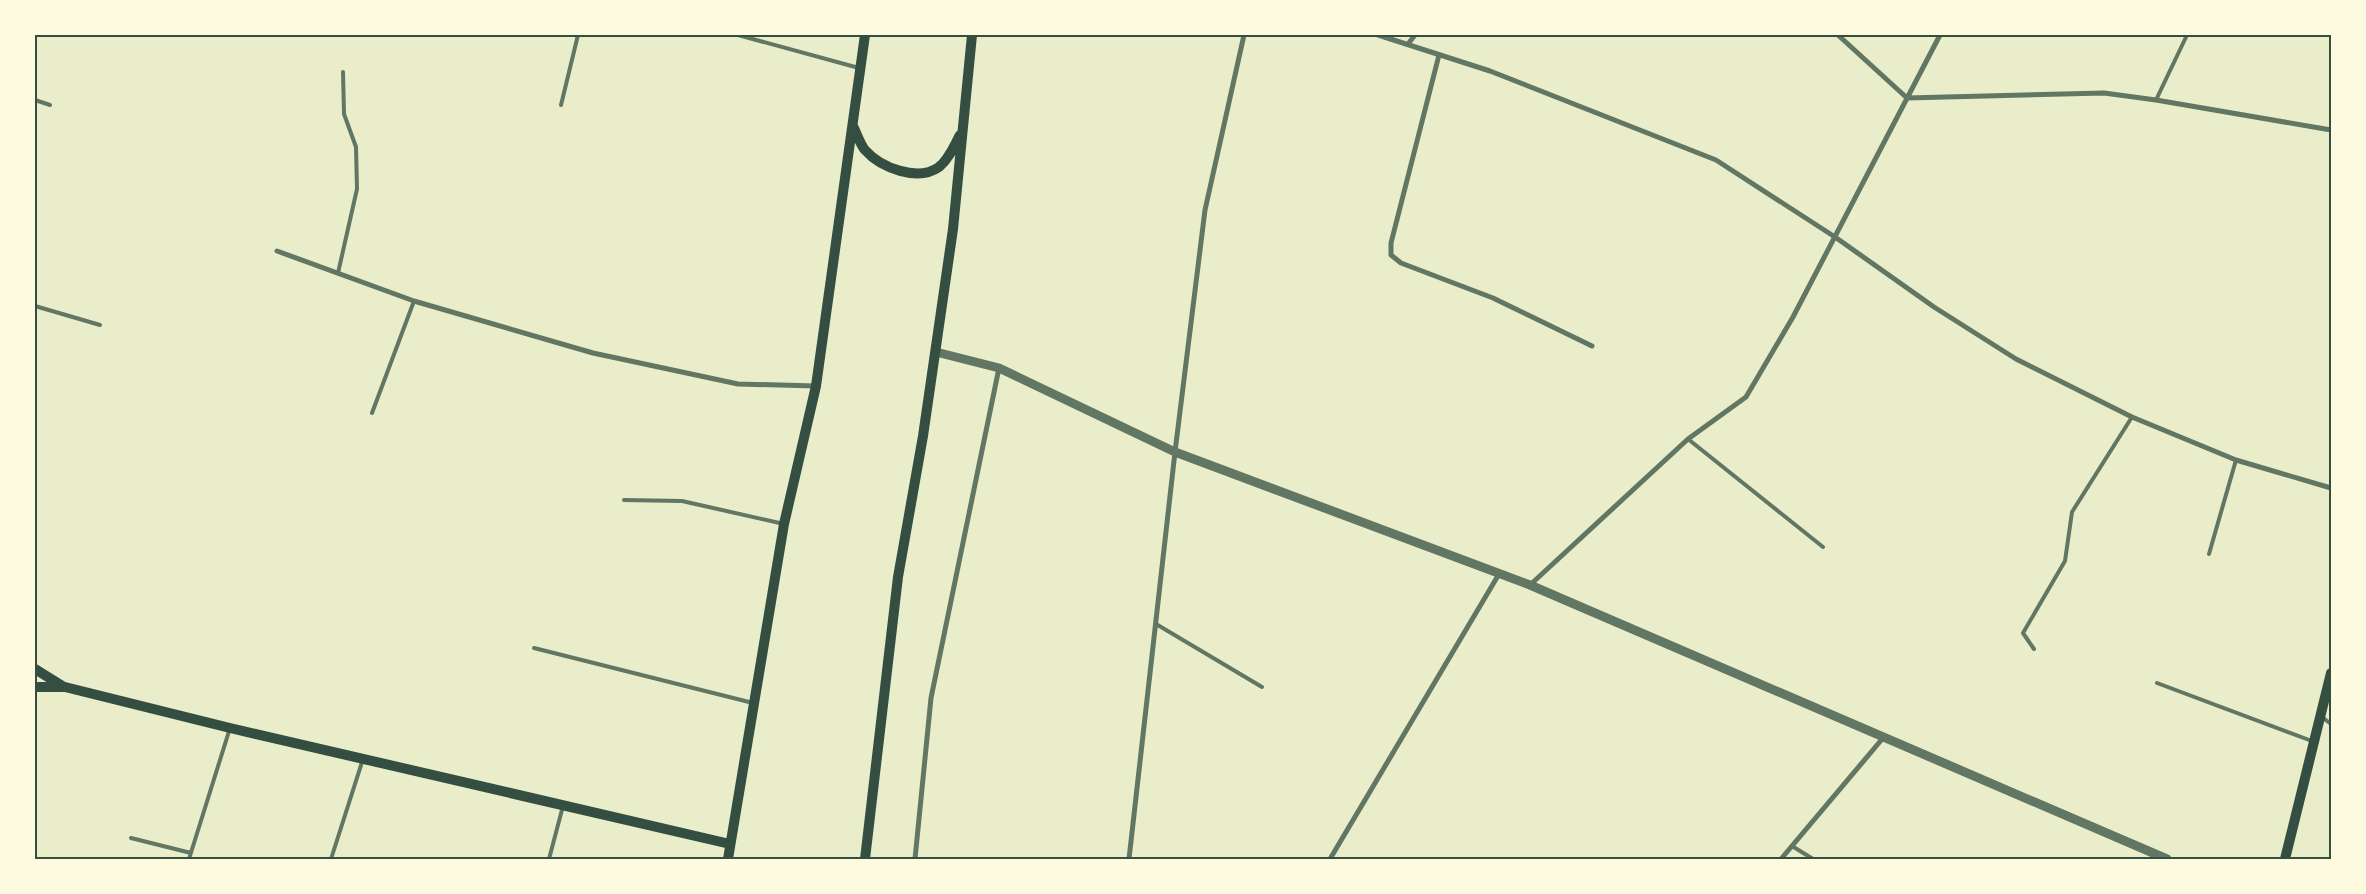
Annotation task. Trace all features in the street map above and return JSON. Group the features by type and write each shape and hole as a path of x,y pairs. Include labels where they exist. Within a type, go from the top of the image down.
{"main road":[{"path":"728,859 784,524 816,386 866,35"},
{"path":"865,859 898,577 936,352 954,229 972,35"},
{"path":"853,126 865,150 881,163 901,172 920,173 938,168 949,155 963,128"},
{"path":"35,669 64,687"},
{"path":"2285,859 2331,673"},
{"path":"35,687 64,687 230,728 730,844"}],"street":[{"path":"1129,859 1175,452 1205,210 1244,35"},
{"path":"1378,35 1490,71 1716,160 1835,237 1934,307 2016,359 2132,417 2236,460 2331,488"},
{"path":"1408,44 1414,35"},
{"path":"1838,35 1907,98 2104,93 2331,130"},
{"path":"1530,586 1688,439 1746,397 1794,317 1940,35"},
{"path":"1439,55 1391,243 1391,255 1400,263 1493,298 1592,346"},
{"path":"277,251 414,301 612,357 738,384 816,386"},
{"path":"936,352 999,368 1175,452 1530,586 2167,859"},
{"path":"915,859 931,698 999,368"},
{"path":"1330,859 1499,574"},
{"path":"1781,859 1883,738"}],"lane":[{"path":"561,105 578,35"},
{"path":"738,35 861,68"},
{"path":"2156,100 2186,35"},
{"path":"338,273 357,189 356,147 344,114 343,72"},
{"path":"35,100 50,105"},
{"path":"372,413 414,301"},
{"path":"35,306 100,326"},
{"path":"2034,650 2023,634 2065,560 2072,512 2132,417"},
{"path":"1688,439 1822,547"},
{"path":"2209,554 2236,460"},
{"path":"624,500 682,501 784,524"},
{"path":"1156,624 1262,687"},
{"path":"534,648 753,703"},
{"path":"2157,683 2313,741"},
{"path":"2320,716 2331,724"},
{"path":"189,859 230,728"},
{"path":"331,859 363,759"},
{"path":"549,859 563,806"},
{"path":"132,838 191,853"},
{"path":"1792,846 1813,859"}]}
